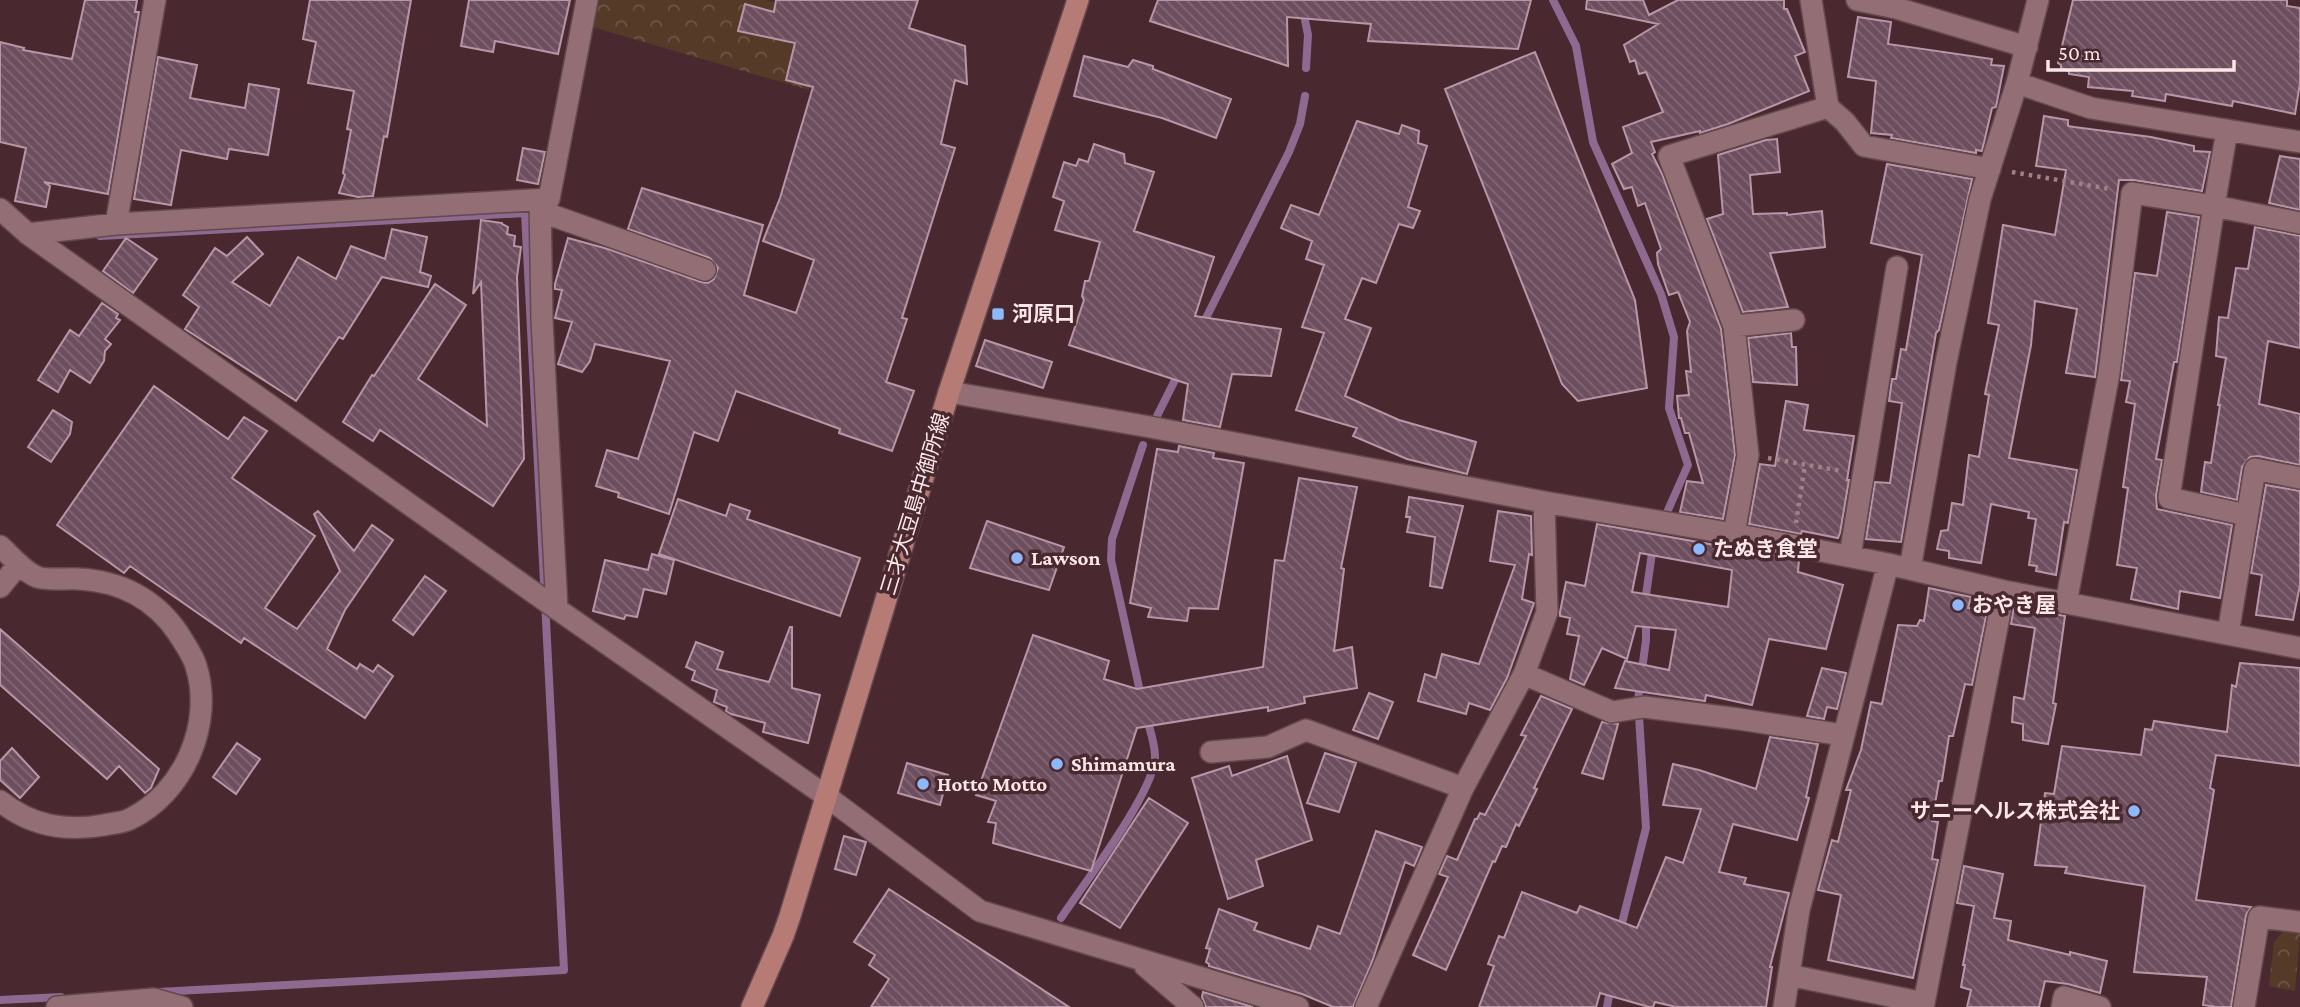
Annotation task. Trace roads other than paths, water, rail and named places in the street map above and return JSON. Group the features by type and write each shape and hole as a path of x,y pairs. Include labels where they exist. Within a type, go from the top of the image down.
{"main road":[{"name":"三才大豆島中御所線","path":"752,1007 783,936 949,393 1078,0"}],"street":[{"path":"116,224 155,0"},
{"path":"540,205 549,199 587,0"},
{"path":"1811,0 1828,107 1846,122 1864,146 1990,169"},
{"path":"1857,0 1896,4 2027,47"},
{"path":"1910,569 1946,362 1980,199 2017,83 2038,0"},
{"path":"2017,83 2091,108 2300,142"},
{"path":"1734,534 1748,455 1734,326 1670,156 1828,107"},
{"path":"2227,130 2169,498 2246,515"},
{"path":"2066,603 2109,373 2132,193 2300,223"},
{"path":"540,205 542,321 557,609"},
{"path":"28,234 116,224 540,205 705,270"},
{"path":"0,209 28,234 826,796 980,911 1298,1007"},
{"path":"1850,556 1897,267"},
{"path":"1734,326 1794,320"},
{"path":"949,393 1734,534 1888,564 2004,591 2300,648"},
{"path":"2228,634 2255,468 2300,478"},
{"path":"1366,1007 1463,788 1524,674 1548,612 1544,502"},
{"path":"0,547 38,577 84,579 125,588 155,606 177,632 196,664 202,698 198,727 185,768 161,797 129,820 88,828 56,827 17,815 0,801"},
{"path":"0,587 19,564"},
{"path":"1784,1007 1799,910 1888,564"},
{"path":"1789,975 1924,1003 2004,591"},
{"path":"1524,674 1612,712 1638,707 1843,735"},
{"path":"1211,752 1268,747 1306,730 1463,788"},
{"path":"2244,1007 2259,917 2300,922"},
{"path":"1138,960 1193,1007"},
{"path":"2062,1007 2064,997 2100,1007"},
{"path":"57,1007 154,999 182,1007"}],"waterway":[{"path":"1301,0 1308,35 1306,68"},
{"path":"1553,0 1576,46 1593,142 1661,294 1674,337 1669,408 1688,465 1668,510"},
{"path":"1202,326 1289,152 1300,124 1305,96"},
{"path":"100,236 525,213 564,970 158,992"},
{"path":"1157,416 1179,372"},
{"path":"1141,696 1111,560 1112,539 1143,445"},
{"path":"1645,602 1652,553"},
{"path":"1620,931 1646,828 1638,700 1646,619"},
{"path":"1061,918 1117,837 1144,791 1155,756 1147,719"},
{"path":"1607,1007 1611,985"},
{"path":"0,1000 61,997"}],"place":[{"name":"河原口","path":"998,314"},
{"name":"たぬき食堂","path":"1699,549"},
{"name":"Lawson","path":"1017,558"},
{"name":"おやき屋","path":"1958,605"},
{"name":"Shimamura","path":"1057,764"},
{"name":"Hotto Motto","path":"923,784"},
{"name":"サニーヘルス株式会社","path":"2134,811"}]}
